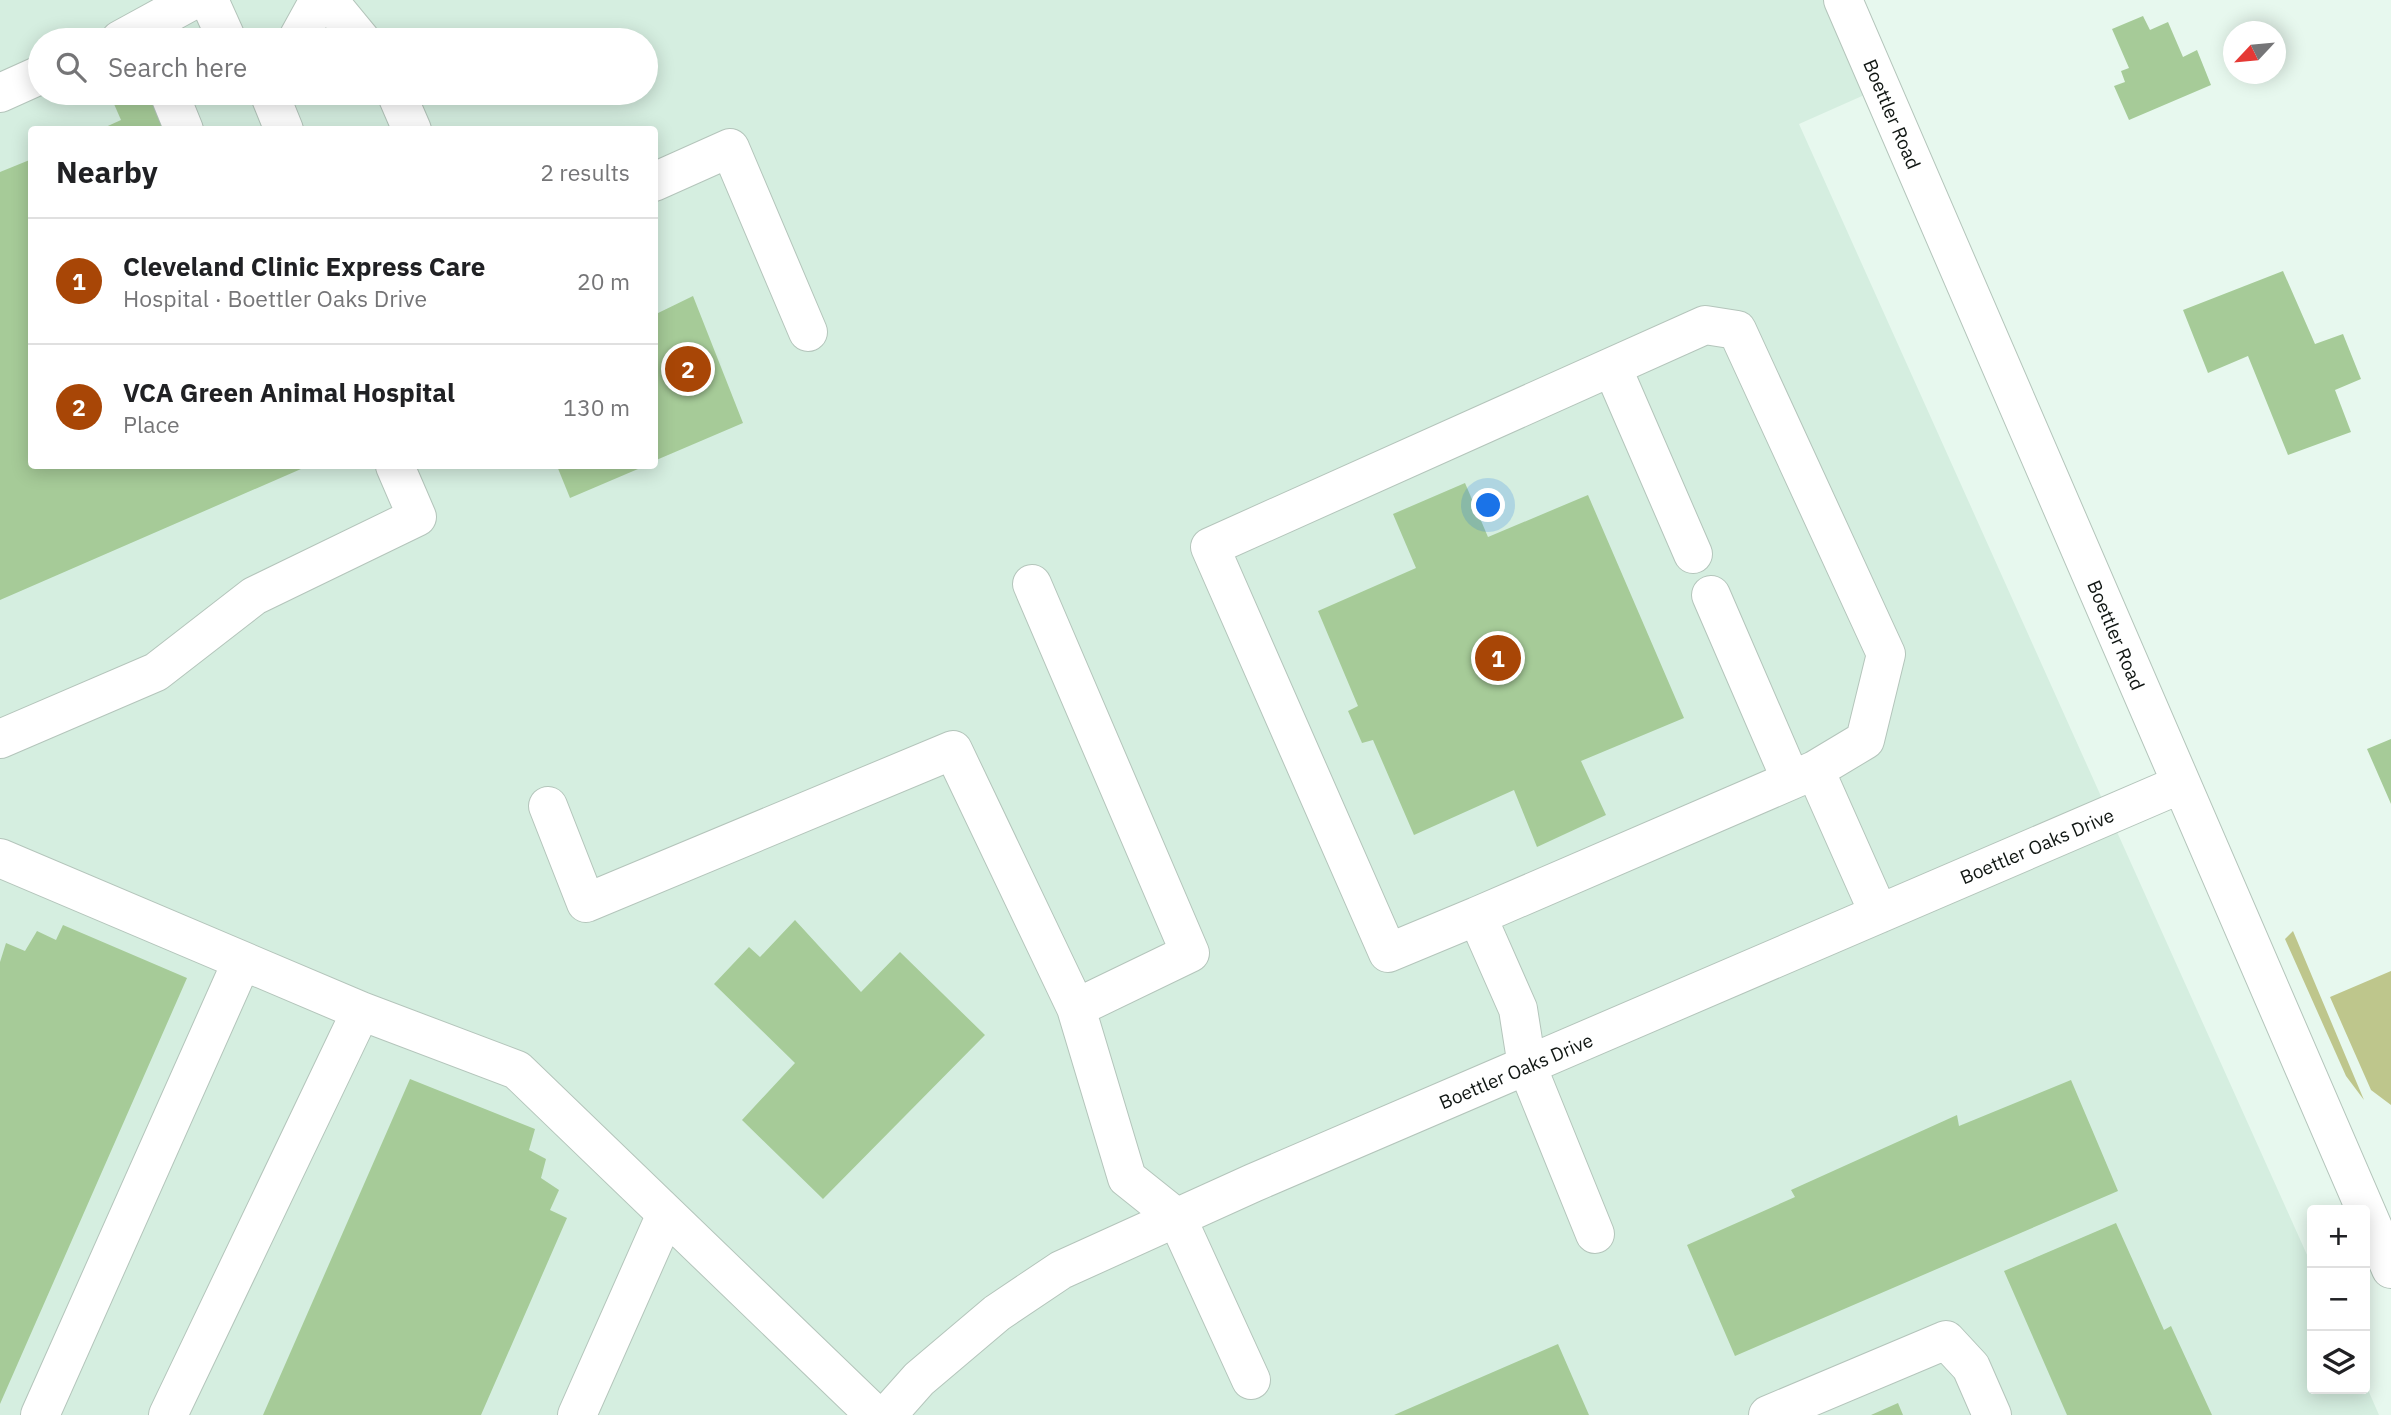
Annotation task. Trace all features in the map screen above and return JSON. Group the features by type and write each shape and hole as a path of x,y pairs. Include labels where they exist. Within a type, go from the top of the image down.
{"street":[{"path":"151,28 193,0"},
{"path":"209,0 222,28"},
{"path":"304,28 319,0"},
{"path":"328,0 351,28"},
{"name":"Boettler Road","path":"1843,0 2181,784 2378,1202 2391,1269"},
{"path":"0,93 28,80"},
{"path":"174,105 182,126"},
{"path":"273,105 282,126"},
{"path":"401,105 410,126"},
{"path":"658,179 730,148 808,332"},
{"path":"1705,326 1737,330 1886,654 1865,740 1803,775 1388,953 1210,547 1705,326"},
{"path":"1612,367 1693,554"},
{"path":"0,739 156,672 254,596 417,517 396,469"},
{"path":"1032,584 1190,953 1076,1008"},
{"path":"1711,595 1803,775 1879,914"},
{"path":"548,806 586,903 953,750 1076,1008 1127,1178 1177,1218 1251,1380"},
{"name":"Boettler Oaks Drive","path":"887,1415 919,1379 997,1313 1061,1270 2181,784"},
{"path":"0,858 361,1011 517,1070 874,1415"},
{"path":"1476,916 1518,1009 1527,1066 1595,1234"},
{"path":"40,1415 242,961"},
{"path":"168,1415 361,1011"},
{"path":"577,1415 666,1214"},
{"path":"1768,1415 1946,1340 1971,1367 1992,1415"}],"shaded area":[{"path":"0,0 1843,0 1880,88 1799,124 2307,1255 2307,1394 2370,1394 2379,1415 0,1415"}],"green space":[{"path":"2293,931 2364,1100 2346,1076 2285,939"},
{"path":"2391,971 2391,1105 2371,1090 2330,997"}],"building":[{"path":"2143,16 2150,30 2168,22 2183,57 2197,50 2211,85 2129,120 2114,86 2125,82 2121,71 2129,68 2112,29"},
{"path":"114,105 158,105 166,124 108,126 121,120"},
{"path":"28,161 28,469 301,469 0,600 0,172"},
{"path":"2283,271 2315,344 2343,334 2361,379 2335,390 2351,432 2288,455 2248,356 2208,373 2183,310"},
{"path":"693,296 743,423 658,459 658,313"},
{"path":"558,469 638,469 570,498"},
{"path":"1465,483 1488,537 1588,495 1684,718 1581,761 1606,815 1537,847 1514,790 1414,835 1373,740 1362,743 1348,711 1358,706 1318,611 1416,568 1393,514"},
{"path":"2391,739 2391,804 2367,749"},
{"path":"795,920 861,992 900,952 985,1035 823,1199 742,1120 795,1063 714,984 749,947 760,957"},
{"path":"63,925 187,978 0,1404 0,962 6,943 25,951 37,931 56,940"},
{"path":"410,1079 535,1129 529,1150 546,1159 541,1178 559,1190 550,1210 567,1218 481,1415 263,1415"},
{"path":"2071,1080 2118,1191 1735,1356 1687,1245 1795,1197 1791,1190 1957,1115 1959,1126"},
{"path":"2116,1223 2164,1330 2171,1326 2212,1415 2067,1415 2004,1271"},
{"path":"1558,1344 1589,1415 1394,1415"},
{"path":"1898,1403 1903,1415 1871,1415"}],"place":[{"name":"VCA Green Animal Hospital","path":"688,369"},
{"name":"Cleveland Clinic Express Care","path":"1498,658"}]}
